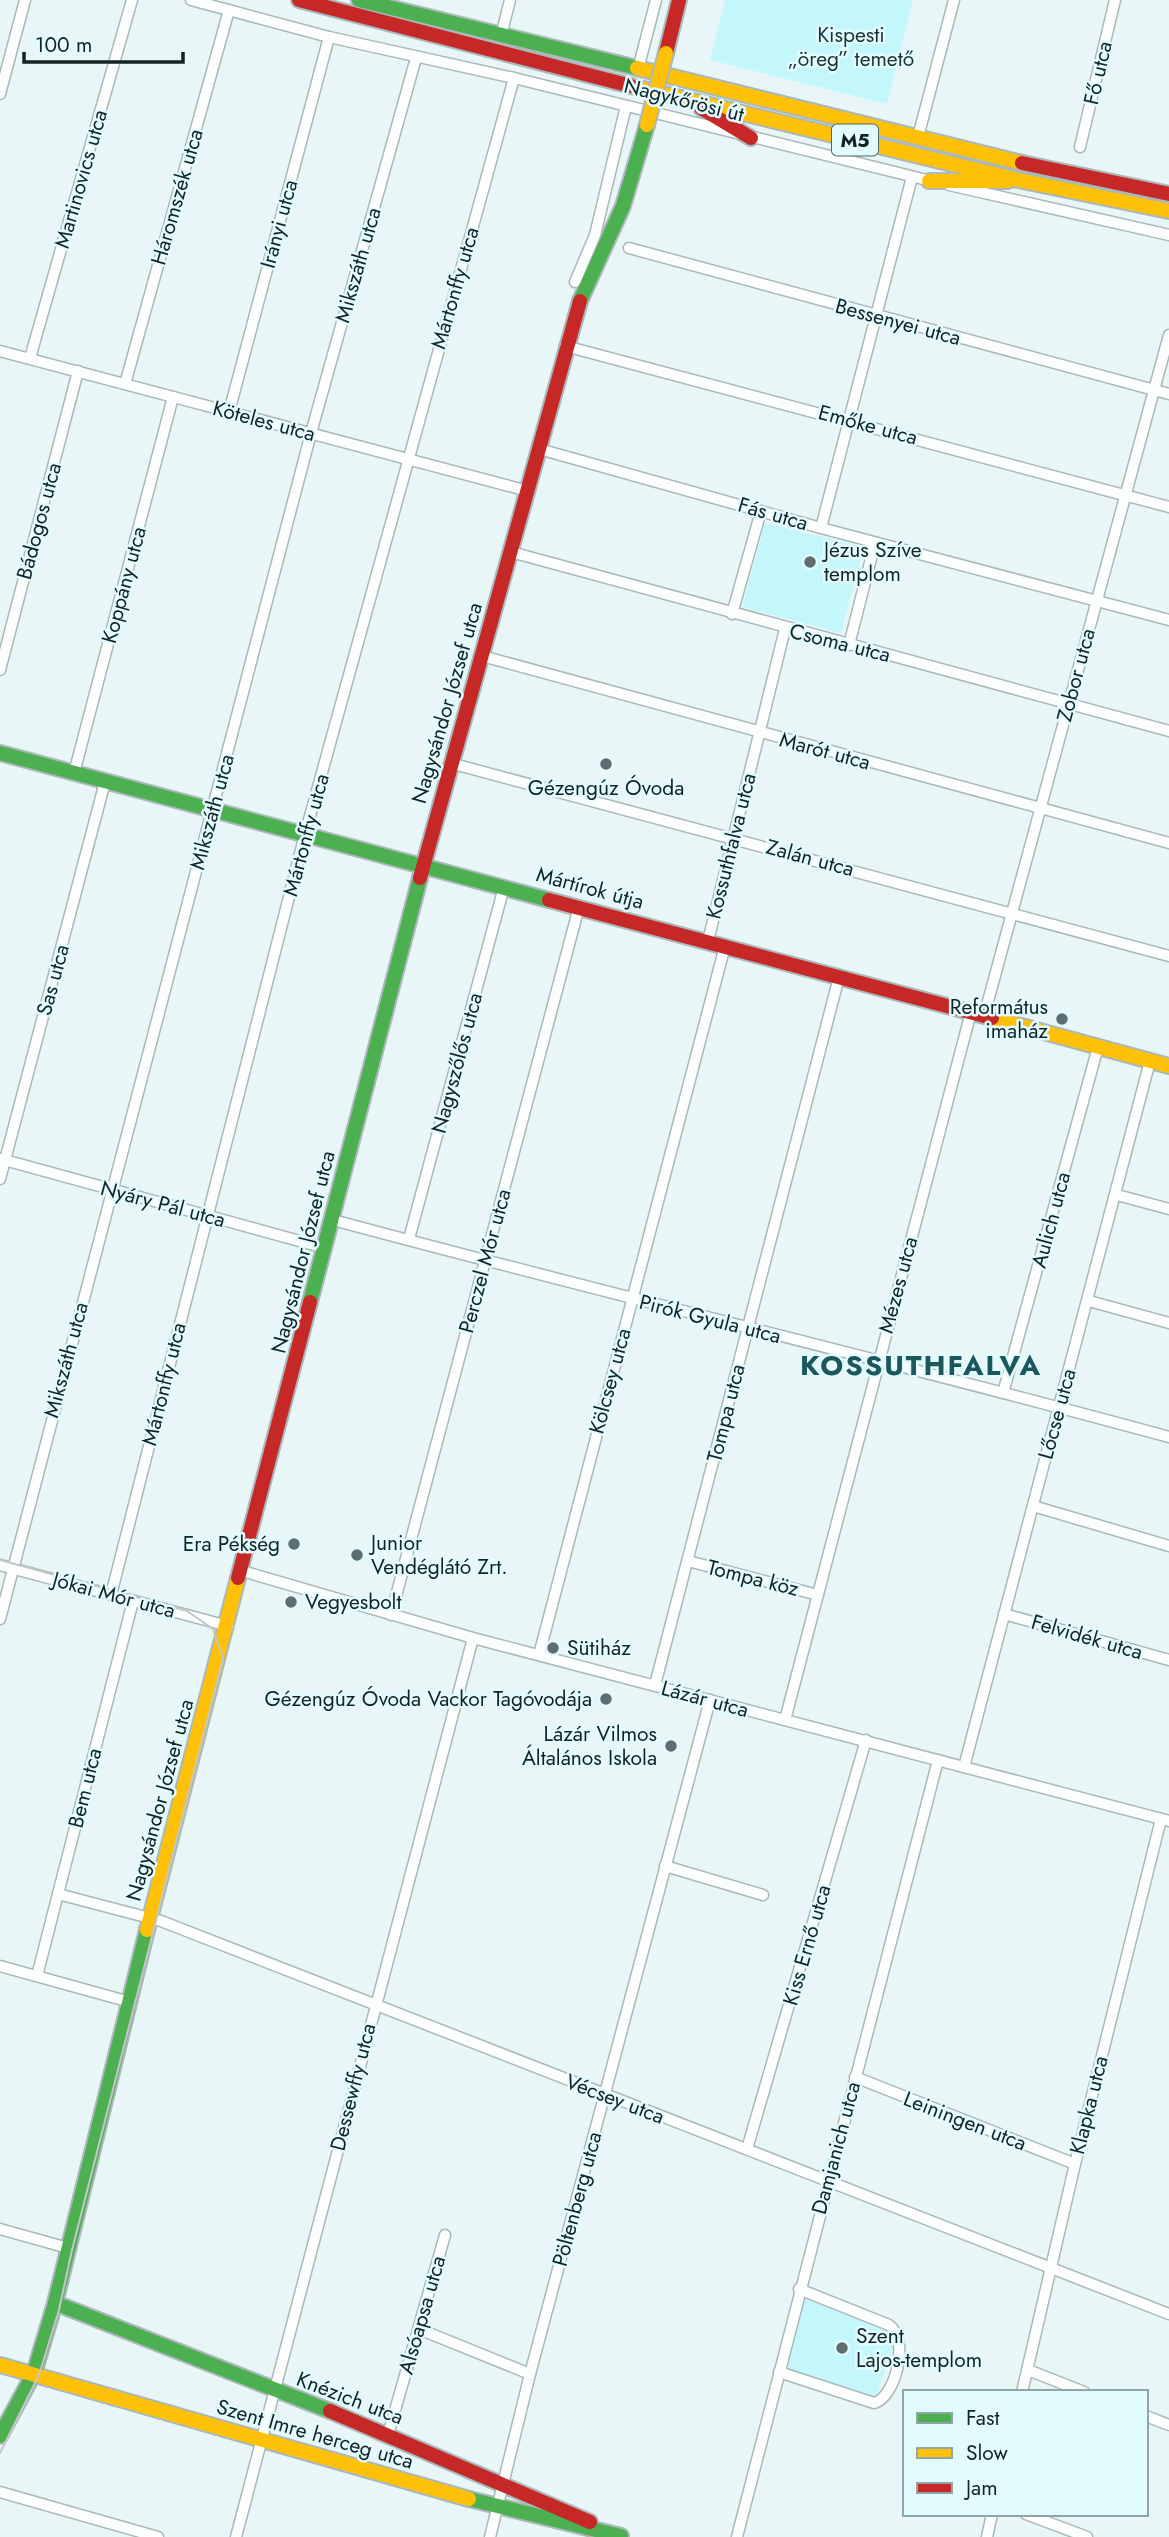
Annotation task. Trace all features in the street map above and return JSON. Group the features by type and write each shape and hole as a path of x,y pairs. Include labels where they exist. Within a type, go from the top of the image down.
{"street":[{"path":"0,94 25,0"},
{"name":"Martinovics utca","path":"30,358 132,0"},
{"name":"Nagykőrösi út","path":"191,0 416,58 514,79 929,181 1169,235"},
{"name":"Nagykőrösi út","path":"299,0 691,101 1018,180 1169,211"},
{"name":"Nagykőrösi út","path":"359,0 918,137 1169,194"},
{"path":"500,36 510,0"},
{"path":"638,69 656,0"},
{"name":"Nagysándor József utca","path":"0,2436 34,2373 55,2303 150,1918 450,763 528,491 565,346 575,313 623,206 659,81 678,0"},
{"path":"918,137 954,0"},
{"name":"Fő utca","path":"1080,147 1115,0"},
{"name":"Háromszék utca","path":"125,383 229,10"},
{"name":"Irányi utca","path":"229,412 329,37"},
{"name":"Mikszáth utca","path":"0,1619 110,1190 311,433 416,58"},
{"name":"Mártonffy utca","path":"111,1595 305,834 514,79"},
{"path":"691,101 751,138"},
{"path":"575,282 595,235 626,106"},
{"path":"821,528 912,177"},
{"path":"929,181 979,184 1018,180"},
{"name":"Bessenyei utca","path":"629,248 1169,394"},
{"name":"Zobor utca","path":"977,1014 1013,913 1169,335"},
{"name":"Emőke utca","path":"565,346 1169,507"},
{"name":"Köteles utca","path":"0,351 528,491"},
{"name":"Bádogos utca","path":"0,670 78,371"},
{"name":"Koppány utca","path":"74,773 173,397"},
{"name":"Fás utca","path":"539,449 875,543 1169,620"},
{"path":"732,614 761,511"},
{"path":"849,645 875,543"},
{"name":"Csoma utca","path":"511,552 785,629 1169,731"},
{"name":"Kossuthfalva utca","path":"708,941 785,629"},
{"name":"Marót utca","path":"482,656 759,734 1169,843"},
{"name":"Mártírok útja","path":"0,753 1169,1066"},
{"name":"Zalán utca","path":"450,763 1169,956"},
{"name":"Sas utca","path":"0,1179 2,1160 105,782"},
{"name":"Nagyszőlős utca","path":"410,1239 504,887"},
{"name":"Perczel Mór utca","path":"391,1615 579,907"},
{"name":"Kölcsey utca","path":"539,1655 725,946"},
{"name":"Tompa utca","path":"655,1685 839,977"},
{"name":"Mézes utca","path":"785,1720 878,1360 977,1014"},
{"name":"Aulich utca","path":"1003,1393 1098,1047"},
{"name":"Lőcse utca","path":"964,1767 1057,1406 1117,1195 1150,1061"},
{"name":"Nyáry Pál utca","path":"2,1160 325,1248"},
{"path":"1117,1195 1169,1209"},
{"name":"Pirók Gyula utca","path":"333,1220 631,1300 878,1360 1169,1437"},
{"path":"1088,1301 1169,1323"},
{"path":"1033,1506 1169,1546"},
{"name":"Tompa köz","path":"688,1561 818,1595"},
{"name":"Jókai Mór utca","path":"0,1565 228,1626"},
{"name":"Lázár utca","path":"242,1571 473,1638 1165,1820"},
{"name":"Bem utca","path":"37,1976 133,1601"},
{"name":"Felvidék utca","path":"1004,1614 1169,1660"},
{"name":"Dessewffy utca","path":"236,2537 263,2442 374,2005 473,1638"},
{"name":"Pöltenberg utca","path":"489,2537 710,1700"},
{"name":"Kiss Ernő utca","path":"747,2149 866,1740"},
{"name":"Damjanich utca","path":"737,2537 938,1760"},
{"name":"Klapka utca","path":"1023,2390 1074,2164 1165,1820"},
{"path":"665,1866 763,1895"},
{"name":"Vécsey utca","path":"58,1894 150,1918 1169,2314"},
{"path":"0,1966 130,2002"},
{"name":"Leiningen utca","path":"855,2077 1074,2164"},
{"path":"0,2229 68,2248"},
{"name":"Alsóapsa utca","path":"388,2435 445,2235"},
{"path":"779,2372 874,2403 880,2402 888,2392 902,2348 899,2335 889,2325 799,2289"},
{"name":"Knézich utca","path":"55,2303 388,2435 624,2536"},
{"path":"419,2329 530,2374"},
{"name":"Szent Imre herceg utca","path":"0,2365 497,2507 624,2536"},
{"path":"1028,2370 1079,2390"},
{"path":"1148,2417 1169,2425"},
{"path":"0,2492 158,2537"},
{"path":"987,2537 992,2516"},
{"path":"1031,2516 1087,2537"}],"green space":[{"name":"Kispesti „öreg” temető","path":"725,0 913,0 887,104 710,60"},
{"path":"765,523 864,547 841,633 742,607"},
{"path":"805,2298 890,2332 895,2344 876,2396 869,2398 787,2370"}],"tram line":[{"path":"0,1560 187,1611 213,1629 223,1658 59,2310 39,2375 0,2453"}],"traffic: fast":[{"path":"359,0 637,68"},
{"path":"580,301 623,206 647,125"},
{"path":"0,753 549,900"},
{"path":"310,1302 420,878"},
{"path":"0,2436 34,2373 55,2303 147,1930"},
{"path":"55,2303 330,2411"},
{"path":"469,2499 621,2536"}],"traffic: slow":[{"path":"647,125 666,53"},
{"path":"637,68 1022,163"},
{"path":"631,86 1018,180 1169,211"},
{"path":"929,181 1008,181"},
{"path":"992,1018 1169,1066"},
{"path":"147,1930 238,1578"},
{"path":"0,2365 469,2499"}],"traffic: jam":[{"path":"299,0 631,86"},
{"path":"666,53 679,0"},
{"path":"701,108 751,138"},
{"path":"1022,163 1169,194"},
{"path":"420,878 580,301"},
{"path":"549,900 992,1018"},
{"path":"238,1578 310,1302"},
{"path":"330,2411 590,2522"}],"place":[{"name":"Jézus Szíve templom","path":"810,562"},
{"name":"Gézengúz Óvoda","path":"606,764"},
{"name":"Református imaház","path":"1062,1019"},
{"name":"Era Pékség","path":"294,1544"},
{"name":"Junior Vendéglátó Zrt.","path":"357,1555"},
{"name":"Vegyesbolt","path":"291,1602"},
{"name":"Sütiház","path":"553,1648"},
{"name":"Gézengúz Óvoda Vackor Tagóvodája","path":"606,1699"},
{"name":"Lázár Vilmos Általános Iskola","path":"671,1746"},
{"name":"Szent Lajos-templom","path":"842,2348"}],"district":[{"name":"KOSSUTHFALVA","path":"921,1365"}]}
